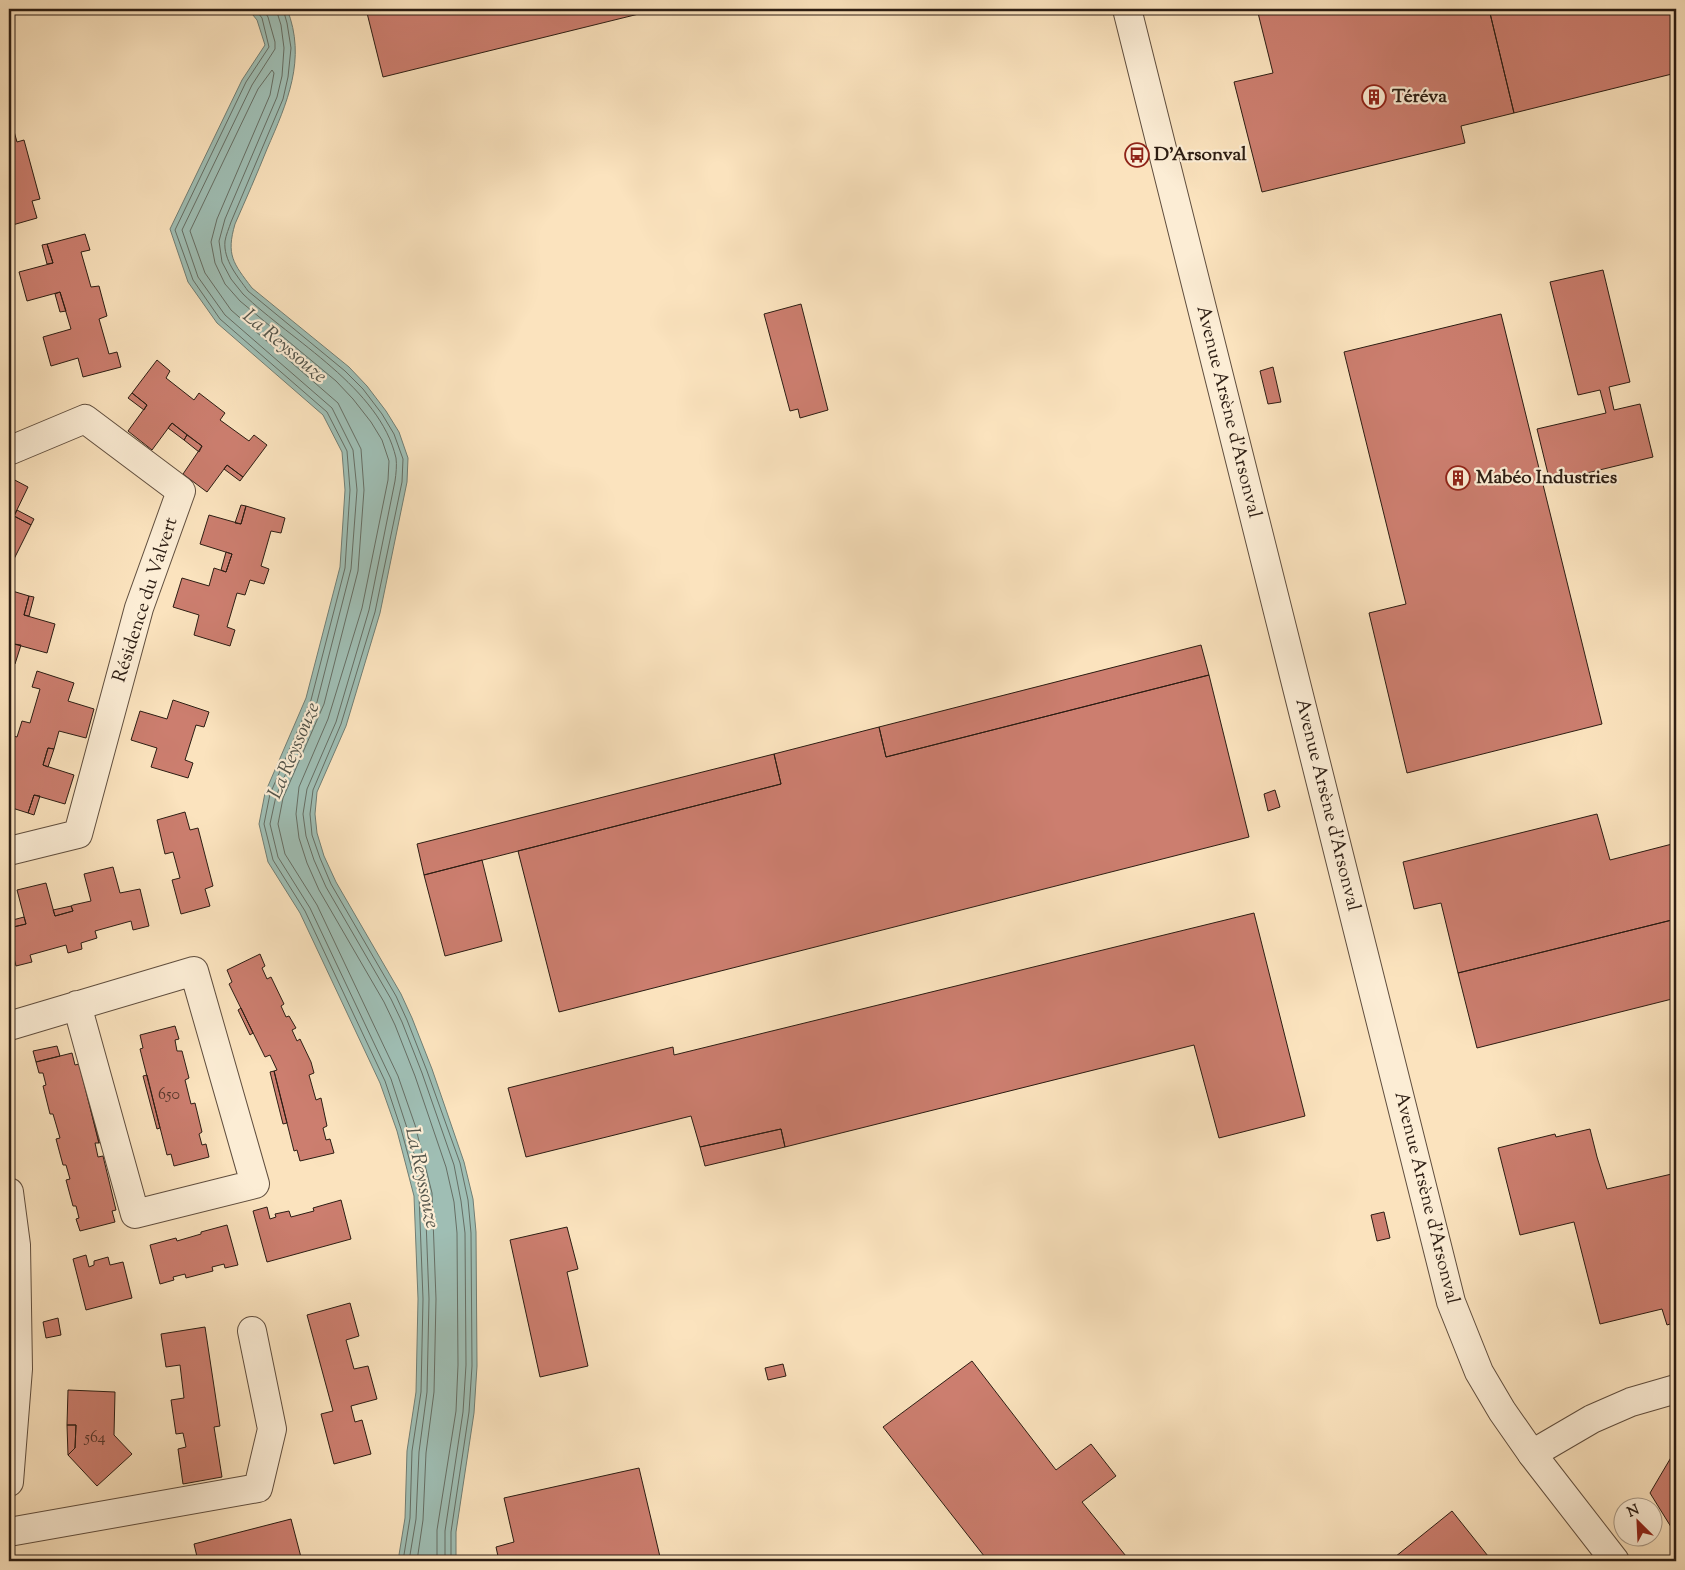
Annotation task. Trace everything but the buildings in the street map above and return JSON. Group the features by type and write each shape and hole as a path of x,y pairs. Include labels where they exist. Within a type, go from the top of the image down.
{"street":[{"name":"Avenue Arsène d'Arsonval","path":"1127,9 1451,1302 1479,1372 1502,1411 1532,1454 1615,1561"},
{"name":"Résidence du Valvert","path":"9,852 78,834 139,608 181,491 85,419 10,443"},
{"path":"9,1026 77,1005 194,971 255,1184 135,1214 77,1005"},
{"path":"9,1192 16,1245 18,1369 9,1482"},
{"path":"9,1532 258,1488 272,1429 252,1331"},
{"path":"1532,1454 1598,1416 1632,1402 1676,1388"}],"water":[{"name":"La Reyssouze","path":"248,9 287,9 293,27 295,63 292,80 281,115 235,224 231,244 233,258 240,272 252,288 349,367 367,386 399,432 408,458 407,482 380,613 346,726 317,792 315,814 317,833 324,856 336,882 401,994 412,1018 464,1162 473,1199 476,1232 477,1366 474,1413 456,1532 456,1561 398,1561 405,1518 407,1451 416,1392 418,1299 414,1196 397,1131 380,1083 300,913 268,862 259,824 265,793 306,698 340,567 345,490 342,452 323,415 217,323 188,282 170,229 242,80 265,45 257,20"}],"place":[{"name":"Téréva","path":"1374,97"},
{"name":"D'Arsonval","path":"1137,155"},
{"name":"Mabéo Industries","path":"1458,478"}]}
